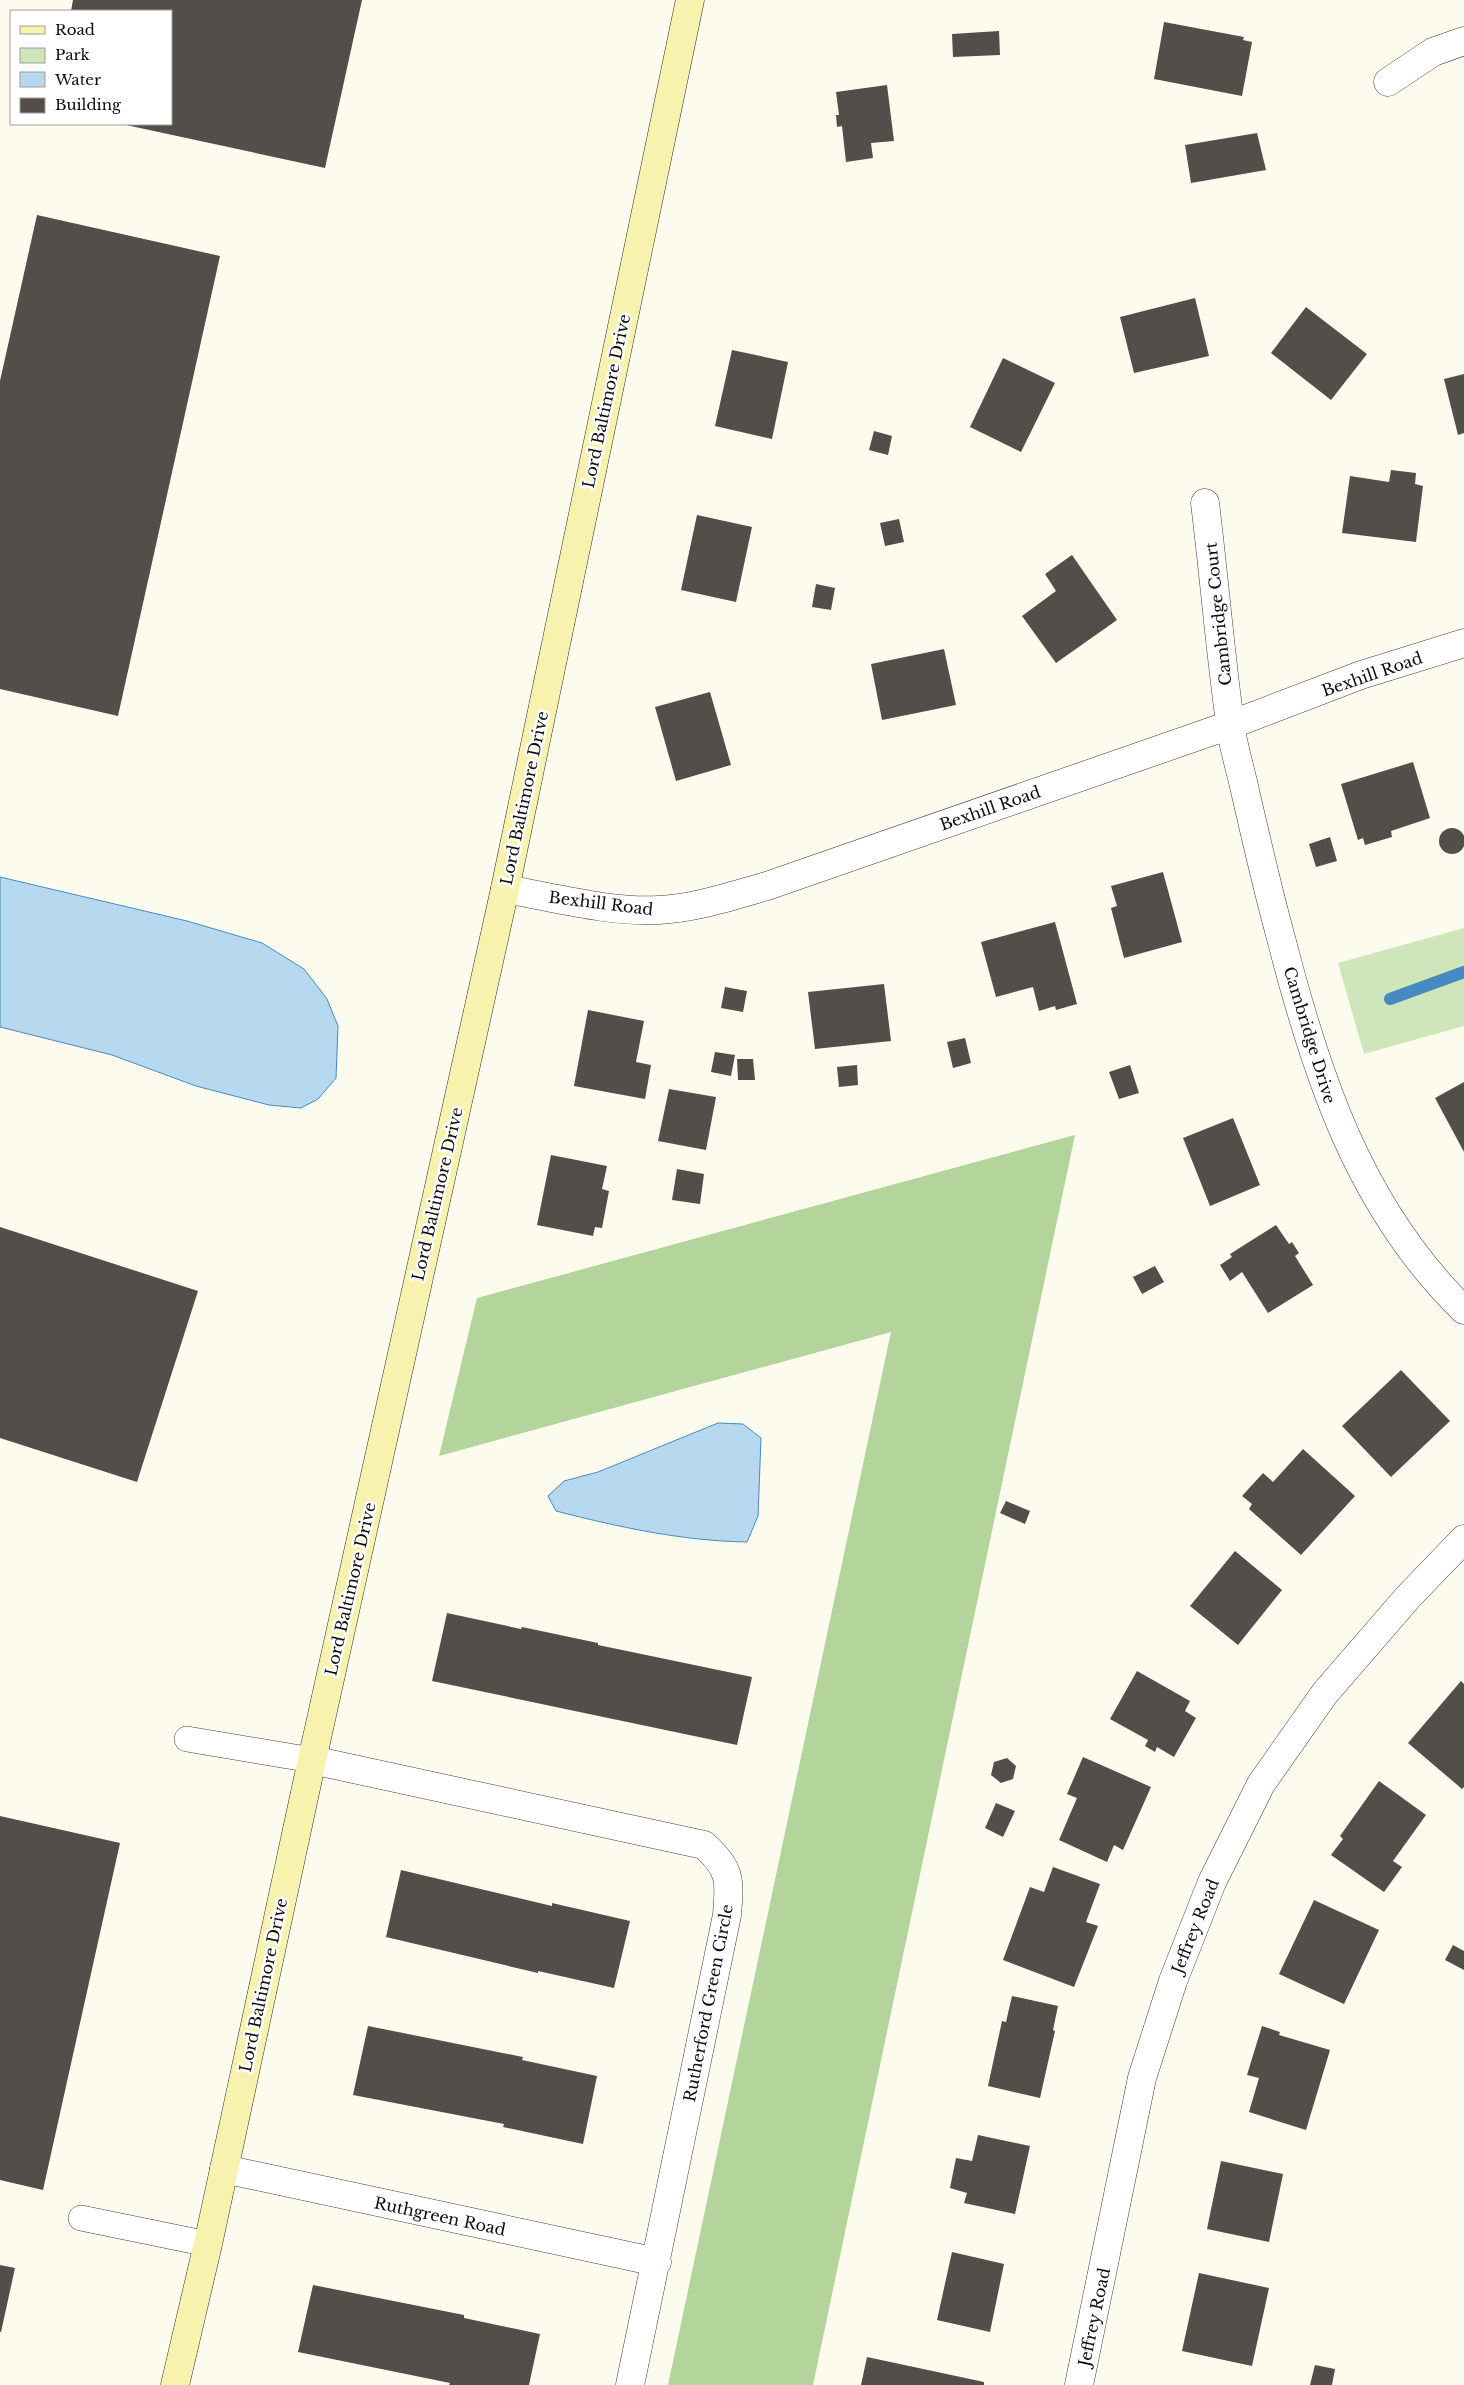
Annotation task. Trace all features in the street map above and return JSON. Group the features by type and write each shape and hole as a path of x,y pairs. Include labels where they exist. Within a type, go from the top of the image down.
{"main road":[{"name":"Lord Baltimore Drive","path":"174,2385 208,2244 312,1760 505,889 690,0"}],"street":[{"path":"1388,82 1433,52 1464,40"},
{"name":"Cambridge Court","path":"1205,503 1230,725"},
{"name":"Bexhill Road","path":"505,889 609,907 658,910 705,904 776,883 1230,725 1361,676 1464,644"},
{"name":"Cambridge Drive","path":"1230,725 1270,897 1303,1025 1336,1118 1366,1178 1403,1239 1464,1310"},
{"name":"Jeffrey Road","path":"1080,2385 1142,2078 1173,1981 1212,1882 1261,1784 1325,1693 1409,1596 1464,1539"},
{"name":"Rutherford Green Circle","path":"312,1760 704,1845 721,1860 730,1885 727,1915 657,2262 630,2385"},
{"name":"Ruthgreen Road","path":"224,2169 657,2262"}],"lane":[{"path":"187,1739 312,1760"},
{"path":"81,2218 208,2244"}],"green space":[{"path":"1464,928 1464,1026 1364,1054 1338,963"},
{"path":"1075,1135 813,2385 668,2385 891,1332 439,1456 477,1298"}],"water":[{"path":"0,877 187,921 262,943 304,969 327,999 338,1026 336,1078 318,1099 301,1108 269,1105 196,1086 112,1055 0,1027"},
{"path":"718,1423 743,1424 761,1438 758,1516 747,1542 675,1536 603,1522 556,1511 548,1496 564,1481 598,1472"}],"building":[{"path":"73,0 362,0 325,168 126,125 172,125 172,10 71,10"},
{"path":"1164,22 1244,37 1243,40 1252,42 1242,96 1154,79"},
{"path":"999,31 1000,55 953,57 952,34"},
{"path":"887,85 894,141 871,143 873,158 846,162 842,126 837,127 836,115 839,115 836,92"},
{"path":"1257,133 1266,170 1191,183 1185,145"},
{"path":"37,215 220,256 118,716 0,689 0,381"},
{"path":"1195,298 1209,356 1134,373 1120,317"},
{"path":"1306,307 1367,354 1331,400 1271,353"},
{"path":"732,350 788,362 772,439 715,426"},
{"path":"1003,358 1055,383 1021,452 970,427"},
{"path":"1464,374 1464,433 1458,435 1444,379"},
{"path":"874,431 892,436 888,455 869,450"},
{"path":"1391,470 1416,473 1415,484 1423,486 1416,542 1342,533 1350,476 1389,482"},
{"path":"697,515 752,527 736,602 681,590"},
{"path":"899,519 904,542 885,546 880,523"},
{"path":"1072,555 1117,620 1056,663 1022,616 1056,591 1045,574"},
{"path":"816,584 835,588 831,610 812,607"},
{"path":"944,649 956,705 882,720 871,664"},
{"path":"710,692 731,765 676,781 655,707"},
{"path":"1413,762 1430,818 1391,831 1392,837 1365,845 1363,838 1358,840 1341,784"},
{"path":"1452,828 1462,831 1465,841 1462,851 1452,854 1442,851 1439,841 1442,831"},
{"path":"1330,837 1337,861 1316,867 1309,844"},
{"path":"1163,872 1182,942 1124,958 1111,908 1117,906 1111,886"},
{"path":"1055,922 1077,1004 1056,1010 1055,1006 1039,1011 1033,987 996,997 981,942"},
{"path":"884,984 891,1041 815,1049 808,992"},
{"path":"725,987 747,991 743,1012 721,1008"},
{"path":"588,1010 644,1021 636,1062 651,1065 645,1099 574,1086"},
{"path":"965,1038 971,1063 953,1068 947,1042"},
{"path":"715,1052 735,1055 731,1076 711,1072"},
{"path":"737,1059 753,1059 755,1080 738,1080"},
{"path":"857,1065 858,1085 839,1087 837,1067"},
{"path":"1130,1065 1139,1093 1119,1099 1109,1072"},
{"path":"1464,1082 1464,1152 1435,1098"},
{"path":"669,1089 716,1097 706,1150 658,1141"},
{"path":"1233,1118 1260,1185 1210,1206 1183,1138"},
{"path":"551,1155 607,1166 602,1189 609,1191 602,1228 595,1227 593,1236 537,1225"},
{"path":"677,1169 704,1174 700,1204 672,1200"},
{"path":"1276,1225 1289,1244 1292,1242 1299,1253 1295,1256 1313,1285 1268,1313 1242,1272 1230,1281 1220,1265 1232,1257 1230,1254"},
{"path":"0,1227 198,1291 137,1482 0,1438"},
{"path":"1155,1266 1164,1282 1142,1294 1133,1277"},
{"path":"1401,1370 1450,1421 1391,1477 1342,1426"},
{"path":"1303,1449 1355,1496 1301,1555 1249,1509 1252,1504 1242,1496 1263,1473 1273,1482"},
{"path":"1006,1501 1030,1511 1025,1524 1000,1513"},
{"path":"1235,1551 1282,1590 1238,1645 1190,1606"},
{"path":"447,1613 521,1629 522,1627 752,1677 737,1745 432,1681"},
{"path":"1137,1671 1190,1701 1185,1711 1196,1718 1174,1757 1157,1747 1155,1752 1145,1746 1148,1740 1110,1719"},
{"path":"1461,1681 1464,1684 1464,1787 1462,1789 1408,1743"},
{"path":"1083,1757 1151,1787 1123,1850 1114,1845 1107,1862 1059,1840 1077,1798 1067,1794"},
{"path":"1007,1758 1016,1766 1013,1779 1001,1783 991,1775 994,1762"},
{"path":"1379,1781 1426,1815 1393,1861 1402,1867 1384,1892 1331,1855 1343,1839 1340,1836"},
{"path":"996,1803 1015,1811 1003,1837 985,1828"},
{"path":"0,1816 120,1843 43,2190 0,2180"},
{"path":"1053,1867 1100,1884 1086,1922 1098,1926 1074,1987 1003,1960 1030,1887 1044,1892"},
{"path":"401,1870 552,1906 552,1903 630,1921 614,1988 538,1971 538,1973 386,1937"},
{"path":"1314,1900 1379,1930 1344,2004 1279,1974"},
{"path":"1453,1945 1464,1951 1464,1970 1445,1960"},
{"path":"1012,1996 1058,2006 1053,2030 1055,2031 1040,2098 988,2086 1002,2021 1006,2022"},
{"path":"368,2026 523,2057 522,2060 597,2076 583,2144 503,2127 504,2124 353,2095"},
{"path":"1262,2026 1280,2032 1279,2035 1330,2050 1306,2130 1249,2112 1259,2078 1247,2075"},
{"path":"978,2135 1030,2146 1015,2214 964,2203 967,2193 950,2188 956,2158 972,2161"},
{"path":"1221,2161 1283,2174 1269,2242 1207,2229"},
{"path":"952,2252 1004,2264 990,2332 937,2320"},
{"path":"0,2265 15,2268 1,2332 0,2332"},
{"path":"1199,2273 1269,2288 1252,2366 1182,2351"},
{"path":"313,2285 464,2315 464,2318 540,2334 529,2385 449,2385 450,2383 298,2352"},
{"path":"867,2357 984,2382 984,2385 861,2385"},
{"path":"1315,2365 1335,2369 1332,2385 1310,2385"}],"waterway":[{"path":"1390,999 1464,972"}]}
